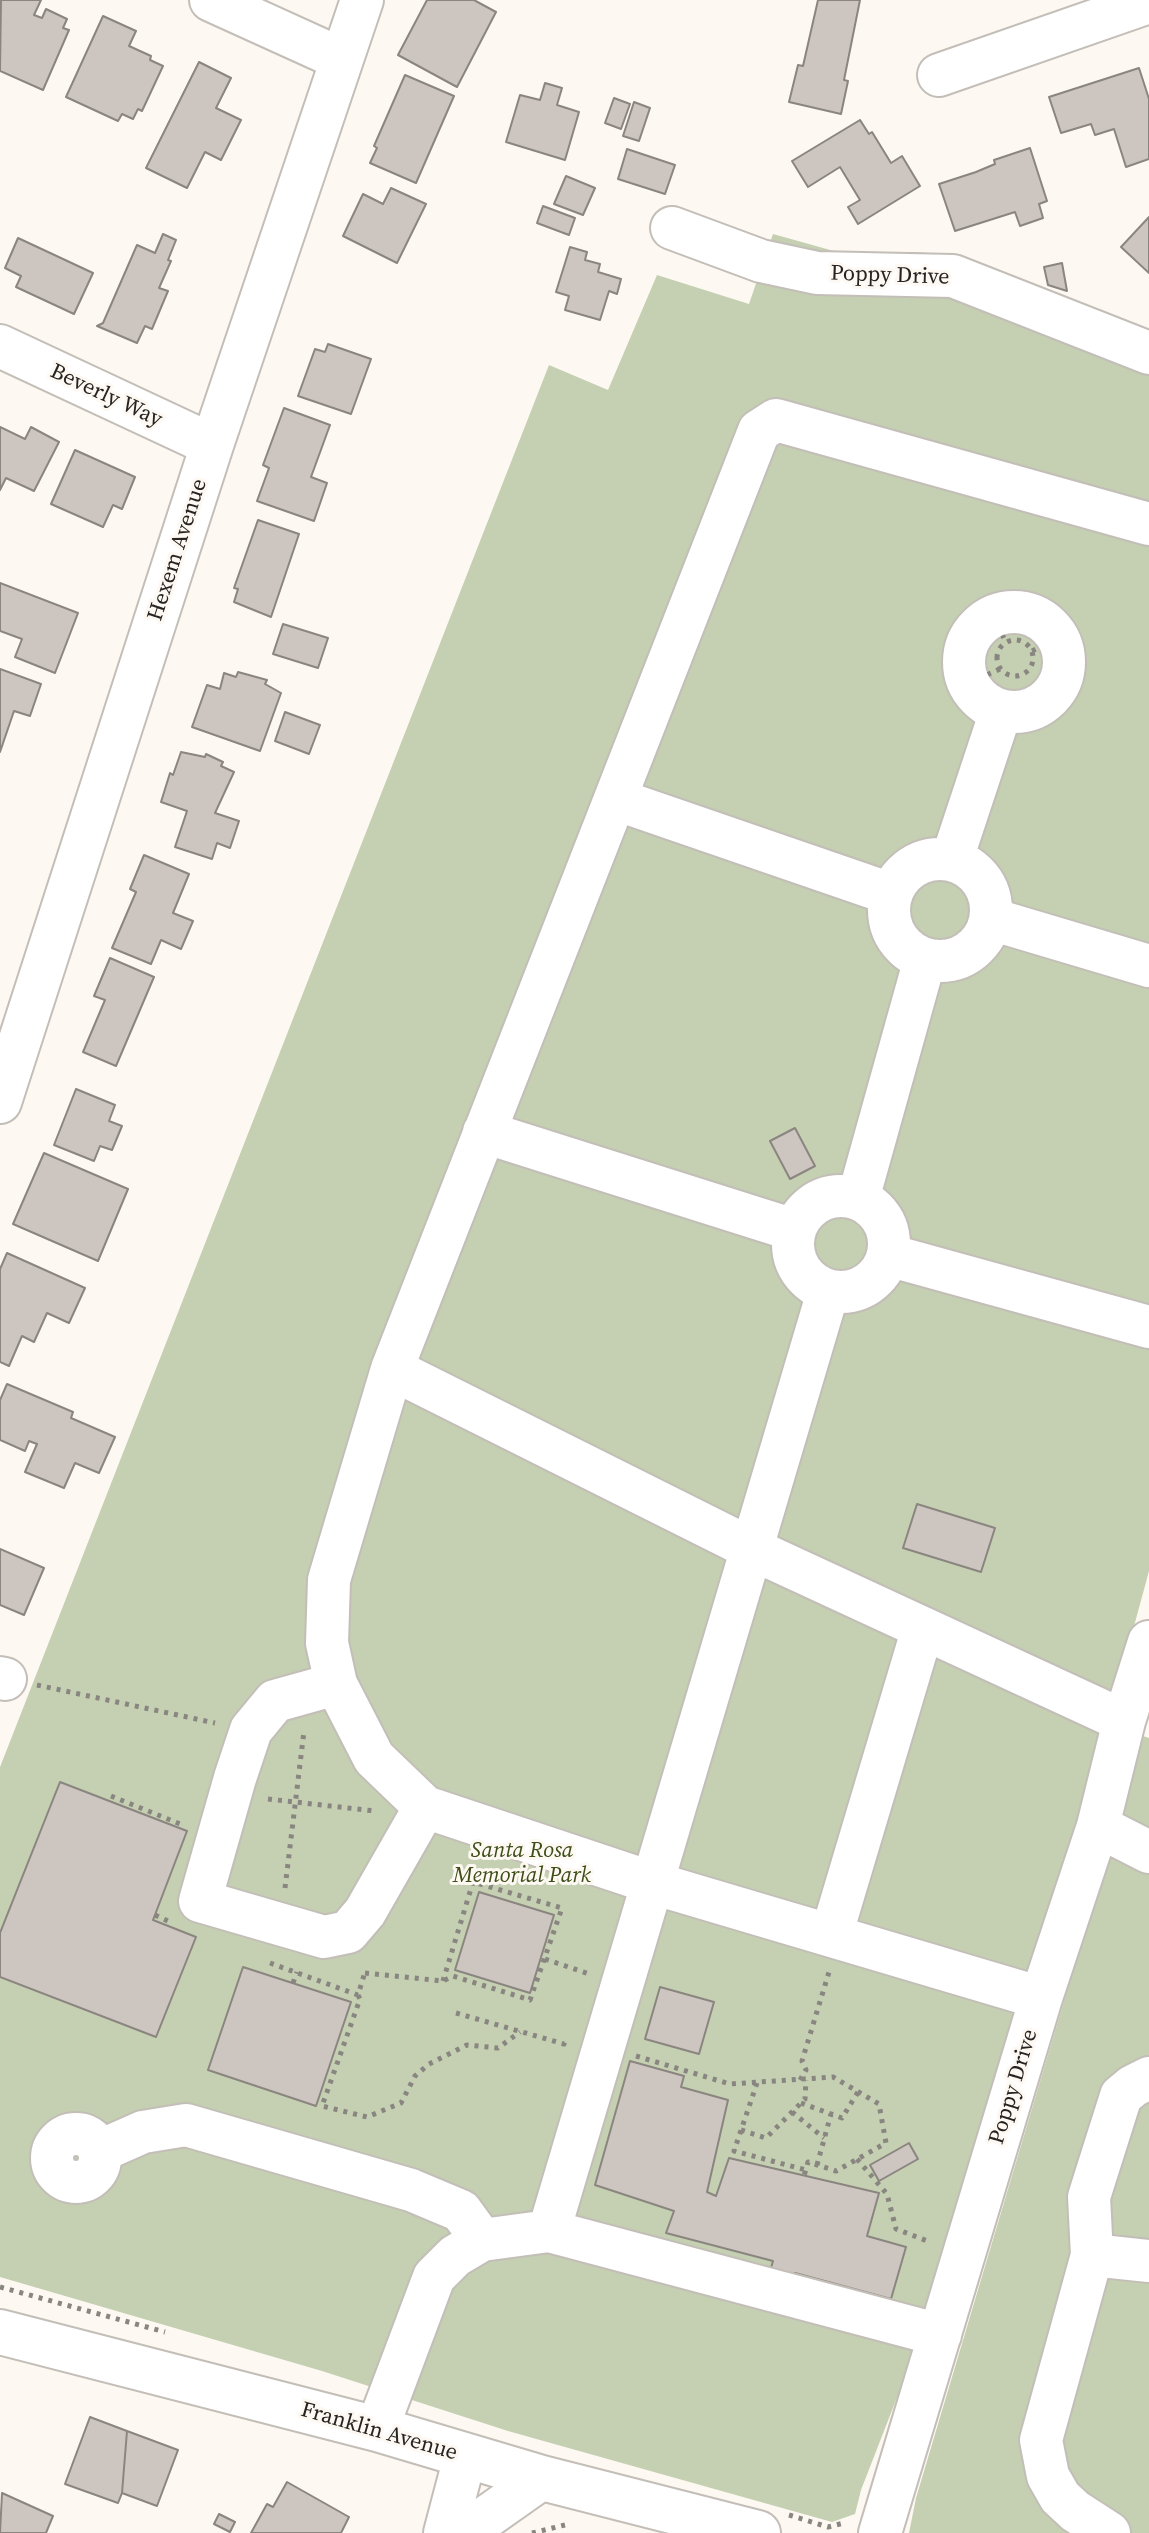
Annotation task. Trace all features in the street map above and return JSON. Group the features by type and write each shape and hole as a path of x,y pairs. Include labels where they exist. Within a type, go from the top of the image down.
{"main road":[{"name":"Franklin Avenue","path":"0,2332 377,2429 465,2457 758,2533"}],"street":[{"path":"211,0 341,59"},
{"name":"Hexem Avenue","path":"0,1102 212,445 362,0"},
{"path":"939,75 1149,2"},
{"name":"Poppy Drive","path":"672,228 761,261 817,273 953,276 1149,353"},
{"name":"Beverly Way","path":"0,346 212,445"},
{"path":"1041,1998 422,1812 374,1758 336,1684 327,1643 329,1580 392,1369 759,431 776,420 1149,524"},
{"path":"1010,612 1028,614 1044,621 1045,645 1064,650 1065,667 1060,684 1050,698 1035,708 1018,713 1001,711 979,698 965,675 964,658 969,641 979,626 1000,630 1010,612"},
{"path":"952,859 1001,711"},
{"path":"615,799 891,894"},
{"path":"952,859 965,864 981,878 990,898 991,919 982,939 967,954 946,961 925,959 906,948 893,931 888,910 891,894 905,872 923,861 952,859"},
{"path":"991,919 1149,966"},
{"path":"858,1199 925,959"},
{"path":"484,1132 794,1230"},
{"path":"838,1196 858,1199 876,1210 887,1228 888,1255 883,1269 869,1285 849,1293 828,1292 811,1283 798,1268 792,1249 794,1230 803,1213 819,1200 838,1196"},
{"path":"888,1255 1149,1327"},
{"path":"549,2231 586,2038 604,1980 653,1883 828,1292"},
{"path":"392,1369 752,1549 1124,1721"},
{"path":"831,1936 923,1628"},
{"name":"Poppy Drive","path":"880,2533 1041,1998 1098,1826 1124,1721 1149,1642"},
{"path":"336,1684 275,1701 251,1730 200,1901 324,1937 348,1932 365,1912 422,1812"},
{"path":"1098,1826 1149,1852"},
{"path":"1109,2533 1075,2511 1060,2497 1048,2476 1041,2440 1092,2255 1089,2197 1121,2096 1149,2078"},
{"path":"100,2151 143,2132 186,2125 411,2190 461,2211 482,2240"},
{"path":"377,2429 434,2277 455,2256 482,2240 549,2231 940,2335"},
{"path":"1092,2255 1149,2261"},
{"path":"445,2533 465,2457"},
{"path":"464,2533 542,2478"}],"path":[{"path":"1000,630 1028,645 1045,645 1023,675 1010,676 1000,669 997,662 1000,630"},
{"path":"3,1678 251,1730"},
{"path":"281,1925 304,1731"},
{"path":"111,1796 198,1831"},
{"path":"268,1799 422,1812"},
{"path":"365,1973 443,1981 453,1976 530,2000 562,1908 473,1882 443,1981"},
{"path":"741,2130 766,2138 805,2099 803,2081 806,2070 802,2061 834,1958 829,1944 831,1936"},
{"path":"545,1959 604,1980"},
{"path":"581,1987 604,1980"},
{"path":"358,1995 360,1999 322,2106 367,2117 401,2103 415,2076 429,2064 467,2045 498,2048 520,2032"},
{"path":"456,2013 564,2044 586,2038 730,2084 833,2077 879,2104 886,2143 836,2171 808,2162 805,2173 734,2151 757,2083"},
{"path":"801,2103 842,2118 858,2092"},
{"path":"792,2112 824,2138"},
{"path":"817,2165 831,2114"},
{"path":"857,2159 887,2194 896,2229 963,2255"}],"green space":[{"name":"Santa Rosa Memorial Park","path":"773,234 841,253 954,255 1149,335 1149,1571 1103,1740 912,2359 861,2490 855,2514 832,2522 508,2431 322,2371 0,2277 0,1767 549,365 608,390 657,275 749,304"},
{"path":"1143,1736 1149,1738 1149,2533 909,2533 916,2498"}],"building":[{"path":"1,0 41,0 34,15 42,18 46,9 67,19 63,28 69,30 43,90 0,71"},
{"path":"427,0 474,0 496,12 457,87 398,55"},
{"path":"818,0 860,0 844,80 848,81 841,114 789,102 798,65 803,66"},
{"path":"103,16 136,31 129,46 151,56 150,60 163,66 142,111 138,109 133,119 122,114 118,121 66,97"},
{"path":"199,62 231,78 216,108 241,120 221,160 205,152 187,188 146,168"},
{"path":"1139,68 1149,99 1149,159 1126,167 1114,129 1095,135 1091,124 1061,133 1049,97"},
{"path":"405,75 454,96 416,183 370,163 377,148 374,146"},
{"path":"545,83 562,88 557,105 579,112 565,160 506,142 520,95 540,100"},
{"path":"614,98 630,104 621,129 605,123"},
{"path":"634,102 650,108 639,141 623,136"},
{"path":"860,120 869,134 872,132 891,163 902,156 920,186 858,224 848,207 860,200 840,167 808,187 792,161"},
{"path":"1030,148 1047,201 1039,204 1043,218 1020,226 1015,212 955,231 939,184 976,172 995,164 994,160"},
{"path":"627,149 675,165 665,194 618,179"},
{"path":"566,176 595,188 583,215 554,204"},
{"path":"391,188 426,204 397,263 343,236 363,194 383,204"},
{"path":"543,206 575,218 569,235 537,223"},
{"path":"1149,217 1149,273 1121,247"},
{"path":"163,234 176,240 159,288 168,291 152,329 145,326 137,343 97,326 103,323 137,245 155,253"},
{"path":"18,238 93,273 74,314 16,287 21,276 5,268"},
{"path":"570,247 587,252 585,260 600,264 598,272 621,279 617,294 609,291 600,320 565,310 569,296 556,292"},
{"path":"1062,263 1067,291 1048,285 1044,267"},
{"path":"328,344 371,359 351,414 298,396 315,349 325,352"},
{"path":"284,408 330,425 311,477 327,483 314,521 257,501 269,468 263,465"},
{"path":"0,427 25,439 31,427 59,442 34,491 6,478 0,490"},
{"path":"75,450 135,477 122,509 113,505 103,527 51,504"},
{"path":"258,520 299,534 271,617 234,602 238,589 234,588"},
{"path":"0,583 78,613 55,673 15,657 22,639 0,631"},
{"path":"283,624 328,638 318,668 273,654"},
{"path":"0,669 41,684 30,716 14,711 0,752"},
{"path":"238,672 267,680 265,684 281,693 260,751 192,727 207,685 220,689 224,673 236,677"},
{"path":"285,712 320,725 309,754 275,741"},
{"path":"181,752 205,757 206,754 223,762 221,766 234,772 215,813 239,821 230,848 217,843 212,859 175,847 187,811 161,802 170,773 173,775"},
{"path":"144,855 189,874 173,913 193,921 181,949 161,940 151,964 112,948 136,892 130,889"},
{"path":"110,958 154,977 116,1066 83,1052 105,1000 94,996"},
{"path":"76,1089 115,1105 109,1121 122,1126 112,1150 100,1146 94,1161 54,1145"},
{"path":"795,1128 815,1166 790,1179 770,1141"},
{"path":"44,1153 128,1189 98,1261 13,1224"},
{"path":"7,1253 85,1288 69,1323 47,1313 34,1342 22,1336 9,1366 0,1362 0,1269"},
{"path":"7,1384 73,1412 71,1418 115,1437 99,1473 75,1463 64,1488 25,1472 37,1444 29,1441 25,1451 0,1440 0,1400"},
{"path":"917,1504 995,1528 981,1572 903,1548"},
{"path":"0,1549 44,1568 24,1615 0,1605"},
{"path":"60,1782 187,1831 153,1920 196,1937 156,2037 0,1977 0,1933"},
{"path":"479,1892 554,1915 530,1993 455,1970"},
{"path":"243,1967 351,2002 316,2106 208,2070"},
{"path":"660,1987 714,2002 699,2054 645,2039"},
{"path":"630,2061 684,2076 681,2087 728,2100 707,2192 716,2196 729,2158 879,2193 867,2236 906,2247 891,2299 795,2273 787,2290 766,2285 773,2261 666,2233 674,2211 595,2185"},
{"path":"909,2143 918,2159 879,2181 870,2165"},
{"path":"90,2417 127,2431 122,2493 118,2503 65,2484"},
{"path":"127,2431 178,2450 157,2506 122,2493"},
{"path":"287,2482 349,2517 341,2533 251,2533 267,2504 273,2507"},
{"path":"2,2493 53,2516 46,2533 0,2533"},
{"path":"219,2514 235,2522 230,2532 214,2524"}]}
